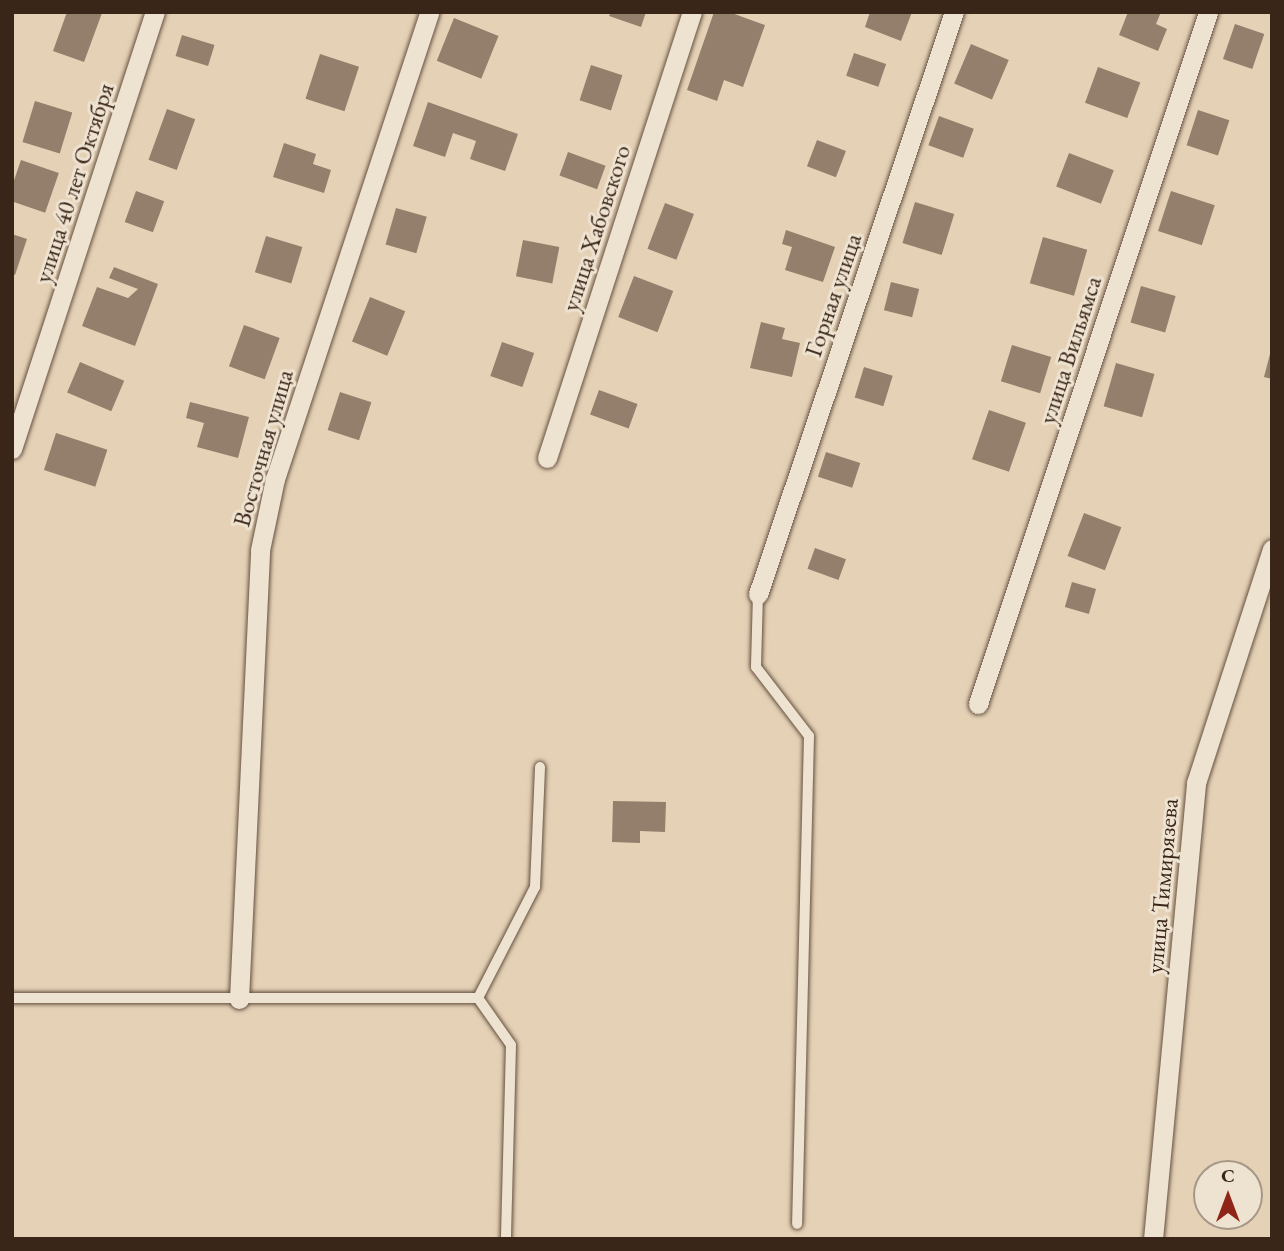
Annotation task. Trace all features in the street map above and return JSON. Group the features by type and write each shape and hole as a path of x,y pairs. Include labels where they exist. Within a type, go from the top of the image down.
{"street":[{"name":"улица 40 лет Октября","path":"12,449 155,12"},
{"name":"Восточная улица","path":"239,999 260,550 275,479 429,12"},
{"name":"улица Хабовского","path":"547,458 692,12"},
{"name":"Горная улица","path":"758,594 954,12"},
{"name":"улица Вильямса","path":"978,704 1208,12"},
{"name":"улица Тимирязева","path":"1153,1239 1196,783 1272,549"}],"lane":[{"path":"758,594 756,667 809,736 797,1224"},
{"path":"478,998 535,887 540,767"},
{"path":"12,998 478,998"},
{"path":"478,998 511,1045 506,1239"}],"building":[{"path":"67,12 102,13 84,62 53,51"},
{"path":"611,12 646,12 641,27 609,16"},
{"path":"714,12 729,12 765,25 743,87 724,80 717,101 687,90"},
{"path":"870,12 912,12 901,41 865,27"},
{"path":"1128,12 1161,12 1156,24 1167,29 1158,51 1119,35"},
{"path":"454,18 499,36 481,79 437,61"},
{"path":"1235,24 1264,34 1252,69 1223,59"},
{"path":"182,35 215,45 208,66 176,56"},
{"path":"971,44 1009,60 992,100 954,84"},
{"path":"854,53 886,64 878,87 846,76"},
{"path":"320,54 359,67 344,111 305,99"},
{"path":"591,65 622,75 611,110 580,100"},
{"path":"1098,67 1140,82 1127,118 1085,103"},
{"path":"35,101 72,112 60,154 22,142"},
{"path":"428,102 518,134 505,171 470,159 476,141 453,133 445,157 413,146"},
{"path":"167,109 195,119 177,170 149,160"},
{"path":"1198,110 1229,120 1218,155 1187,145"},
{"path":"939,116 974,129 963,158 928,145"},
{"path":"817,140 846,151 836,177 807,166"},
{"path":"284,143 316,154 313,164 331,170 324,193 273,177"},
{"path":"568,152 606,166 597,189 559,175"},
{"path":"1069,153 1114,170 1101,204 1056,187"},
{"path":"21,160 59,173 45,213 12,201 12,186"},
{"path":"136,191 164,201 153,232 125,222"},
{"path":"1171,191 1215,205 1202,245 1158,231"},
{"path":"915,202 954,214 942,255 902,243"},
{"path":"665,203 694,214 676,260 647,249"},
{"path":"396,208 427,217 416,253 386,245"},
{"path":"786,230 835,247 823,282 785,270 792,247 782,244"},
{"path":"12,234 27,239 15,275 12,274"},
{"path":"266,236 302,247 291,283 255,272"},
{"path":"1043,237 1087,250 1074,296 1030,283"},
{"path":"523,240 559,247 552,283 516,276"},
{"path":"114,267 158,284 135,346 82,326 97,287 128,298 138,289 109,278"},
{"path":"634,276 673,291 657,332 618,317"},
{"path":"891,282 919,289 912,317 884,310"},
{"path":"1141,286 1176,296 1165,332 1131,323"},
{"path":"370,297 405,311 387,356 352,342"},
{"path":"761,322 785,328 782,339 800,343 792,377 750,368"},
{"path":"244,325 280,338 265,379 229,366"},
{"path":"502,342 534,353 522,387 490,376"},
{"path":"1012,345 1051,357 1040,393 1001,381"},
{"path":"1272,350 1272,379 1264,377"},
{"path":"80,362 124,381 111,411 67,392"},
{"path":"1116,363 1154,374 1142,417 1104,406"},
{"path":"864,367 893,376 883,406 855,398"},
{"path":"599,390 638,404 629,428 590,414"},
{"path":"340,392 371,402 359,440 328,430"},
{"path":"190,402 249,417 238,458 197,447 204,423 186,418"},
{"path":"989,410 1026,423 1009,472 972,459"},
{"path":"56,433 107,450 95,487 44,470"},
{"path":"826,452 860,463 852,488 818,477"},
{"path":"1084,513 1121,527 1105,570 1068,556"},
{"path":"815,548 846,559 838,580 807,569"},
{"path":"1072,582 1096,589 1089,614 1065,607"},
{"path":"613,801 666,802 665,832 640,831 640,843 612,842"}]}
